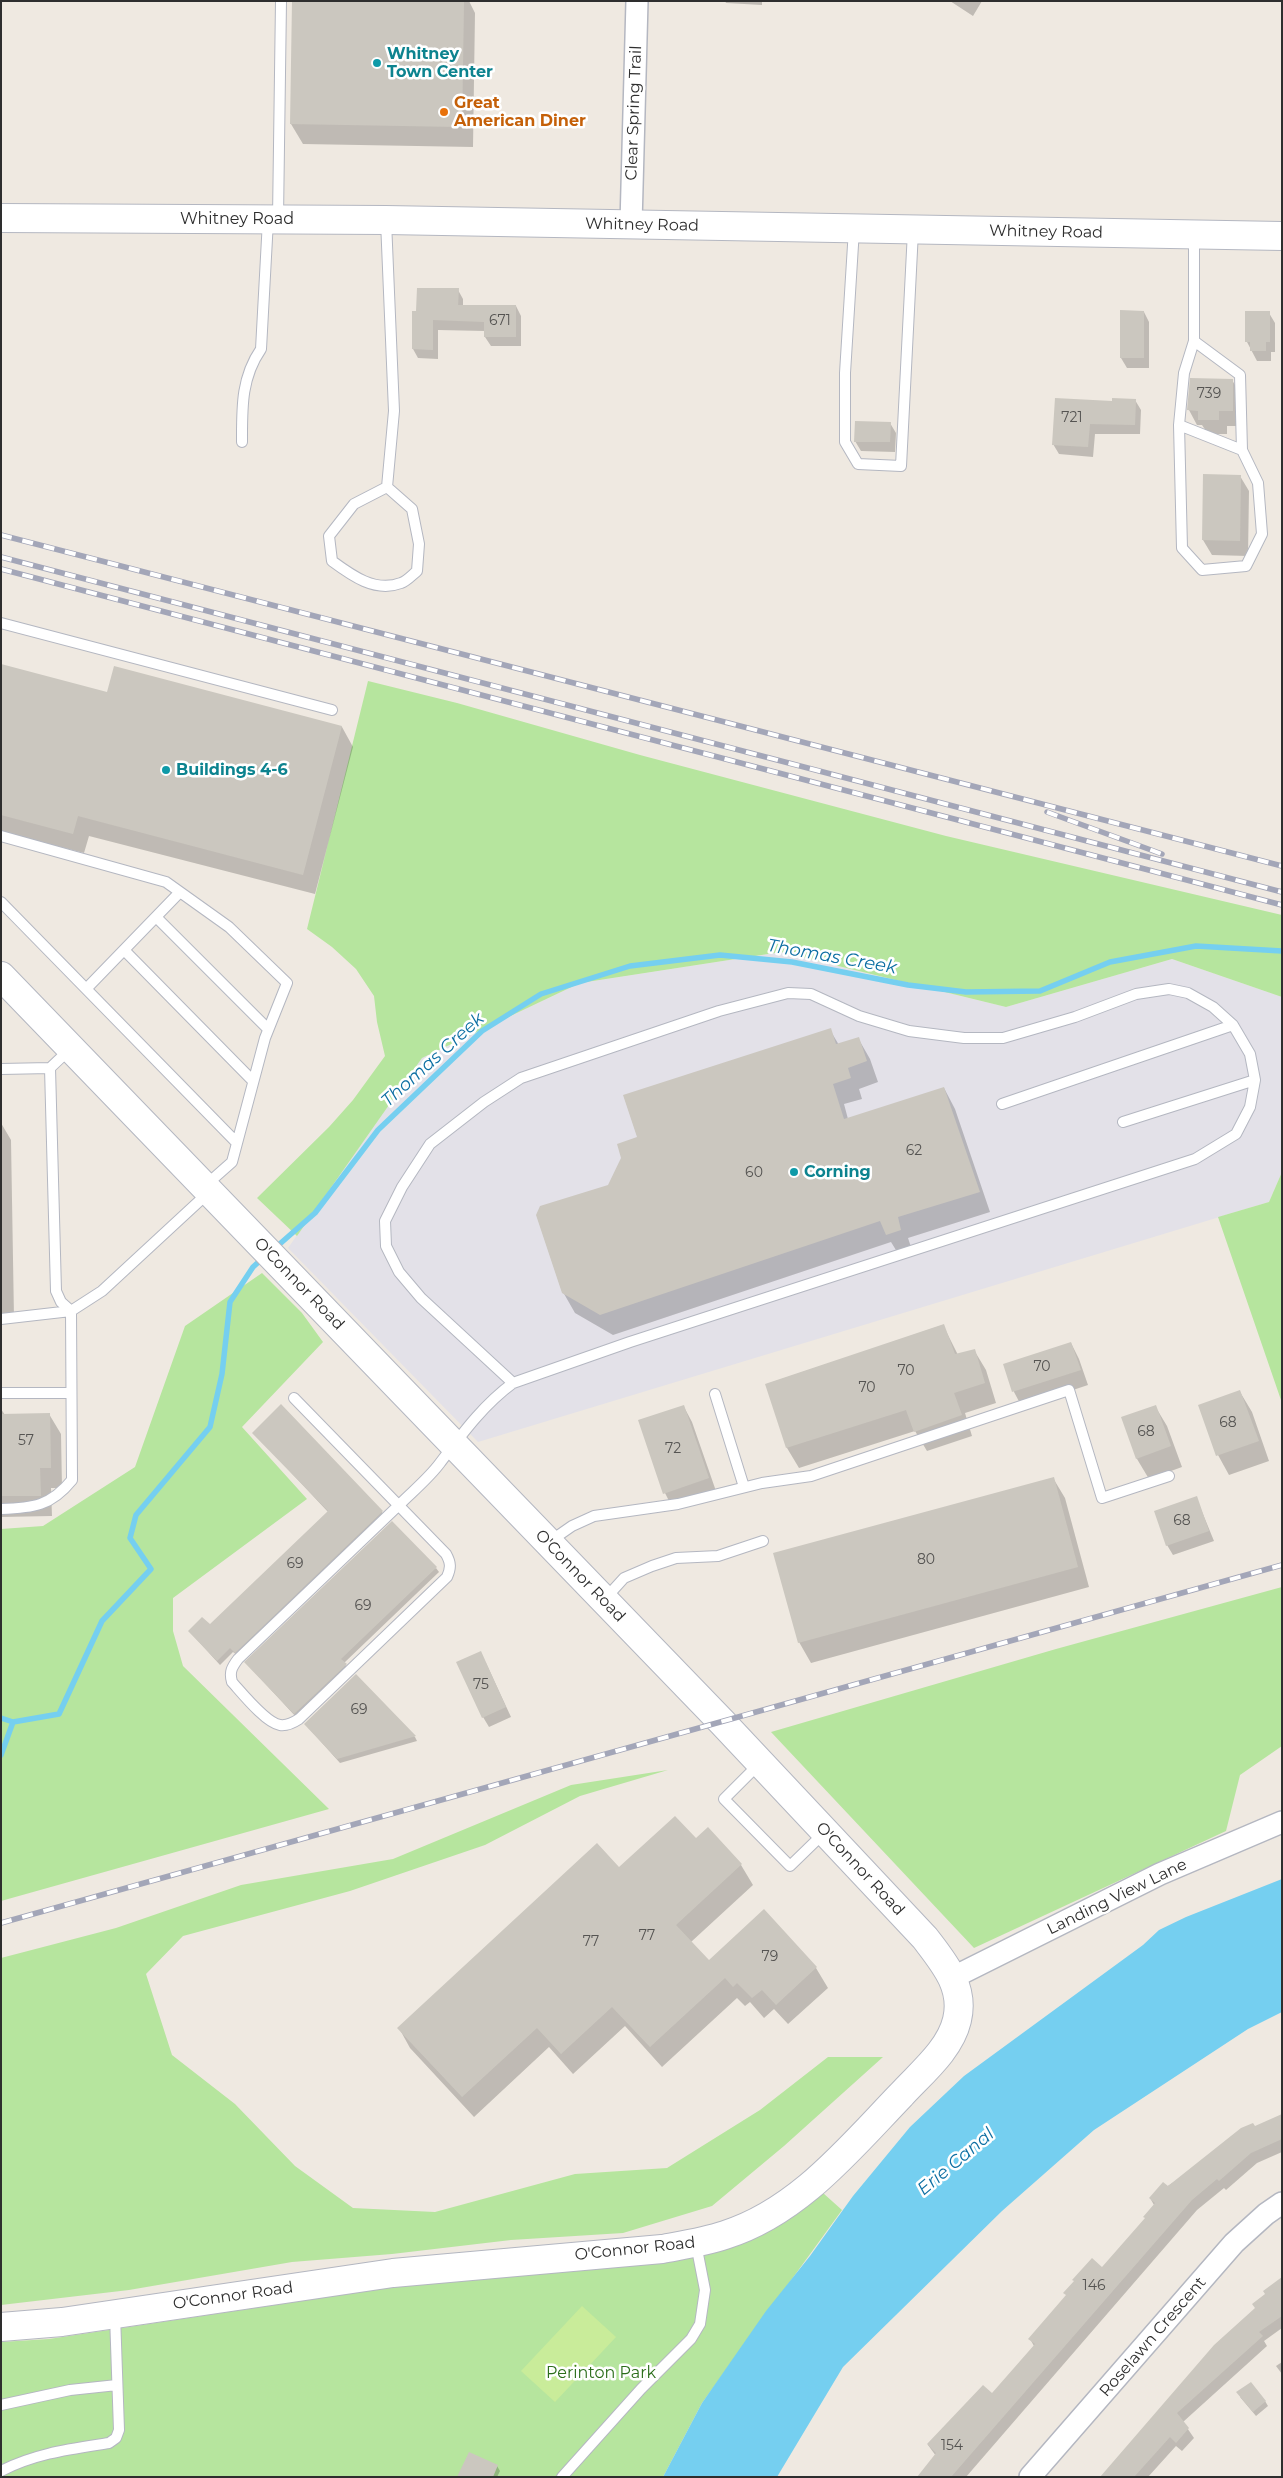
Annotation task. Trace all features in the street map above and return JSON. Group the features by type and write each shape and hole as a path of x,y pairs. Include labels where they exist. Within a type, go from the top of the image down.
{"street":[{"name":"Clear Spring Trail","path":"631,224 637,1"},
{"name":"Whitney Road","path":"1,218 386,220 1282,236"},
{"name":"O'Connor Road","path":"1,976 208,1189 926,1938 954,1977 958,1998 958,2019 949,2039 936,2057 854,2143 814,2183 782,2207 726,2235 662,2249 394,2273 62,2322 1,2327"},
{"name":"Landing View Lane","path":"954,1977 1160,1874 1282,1822"},
{"name":"Roselawn Crescent","path":"1030,2477 1234,2243 1266,2214 1282,2203"}],"lane":[{"path":"242,442 244,383 254,359 261,349 273,219 281,1"},
{"path":"386,220 394,411 388,488"},
{"path":"854,229 845,373 845,442 858,464 901,466 914,230"},
{"path":"1194,234 1194,341 1184,372 1179,425 1182,548 1202,570 1246,566 1262,534 1258,483 1242,450 1240,375 1194,341"},
{"path":"1179,425 1242,450"},
{"path":"388,488 412,510 419,544 417,571 401,583 380,586 356,579 332,561 329,536 354,504 388,488"},
{"path":"1,623 332,710"},
{"path":"1,836 166,882 229,926 287,983 268,1029 232,1162 208,1189 102,1291 71,1311 1,1319"},
{"path":"87,988 180,892"},
{"path":"1,902 237,1143"},
{"path":"156,917 268,1029"},
{"path":"124,950 253,1081"},
{"path":"294,1398 399,1504 446,1554 450,1562 447,1577 299,1719 289,1724 279,1725 270,1721 232,1682 230,1674 233,1666 399,1504 439,1464 453,1444 496,1396 513,1383 630,1342 1194,1159 1236,1134 1250,1107 1255,1080 1250,1054 1233,1025 1213,1007 1188,993 1168,989 1136,994 1075,1016 1003,1038 964,1038 909,1031 859,1016 812,994 788,992 718,1011 522,1078 484,1102 430,1144 402,1187 385,1221 386,1246 399,1272 421,1298 513,1383"},
{"path":"1002,1104 1233,1025"},
{"path":"1,1069 50,1068 72,1048"},
{"path":"1,1508 32,1508 60,1495 72,1480 71,1311 61,1302 56,1291 50,1068"},
{"path":"1123,1122 1255,1080"},
{"path":"548,1543 572,1526 594,1516 678,1504 744,1487 811,1476 1069,1390 1102,1498 1170,1476"},
{"path":"1,1393 71,1393"},
{"path":"715,1394 744,1487"},
{"path":"603,1600 624,1578 652,1566 676,1558 718,1556 763,1541"},
{"path":"760,1764 724,1799 790,1866 825,1832"},
{"path":"562,2477 641,2389 691,2339 700,2324 705,2290 696,2243"},
{"path":"1,2471 20,2461 49,2452 109,2443 116,2438 119,2430 115,2314"},
{"path":"1,2405 70,2390 117,2385"}],"shaded area":[{"path":"781,952 1006,1007 1172,959 1282,997 1282,1172 1269,1202 478,1442 288,1248 422,1058 580,983"}],"green space":[{"path":"368,681 457,703 640,755 946,836 1282,915 1282,997 1172,959 1006,1007 781,952 580,983 422,1058 297,1236 257,1198 329,1127 353,1100 385,1056 377,1022 374,996 356,969 332,947 307,929"},
{"path":"1282,1172 1282,1403 1218,1217 1269,1202"},
{"path":"262,1273 302,1313 323,1342 242,1427 307,1499 173,1598 173,1631 183,1666 329,1809 1,1901 1,1529 43,1526 135,1467 185,1326"},
{"path":"1282,1587 1282,1746 1240,1775 1226,1831 974,1948 771,1732 1056,1649"},
{"path":"668,1770 580,1796 485,1845 350,1891 183,1936 146,1974 172,2055 235,2104 295,2166 353,2208 435,2212 575,2174 667,2168 760,2110 828,2057 883,2057 784,2146 712,2206 623,2233 511,2240 392,2254 292,2262 129,2290 1,2305 1,1958 116,1928 241,1885 393,1859 571,1785"},
{"name":"Perinton Park","path":"823,2193 842,2210 702,2403 663,2477 1,2477 1,2342 49,2339 393,2287 662,2263 731,2248 763,2234"},
{"path":"582,2306 616,2337 555,2402 521,2371"}],"water":[{"name":"Erie Canal","path":"1282,1879 1282,2012 1248,2029 1094,2130 1002,2211 843,2367 777,2477 663,2477 702,2403 766,2311 810,2256 853,2196 910,2127 964,2076 1143,1945 1159,1930 1186,1917"}],"building":[{"name":"Whitney Town Center","path":"292,1 464,1 462,127 290,124"},
{"path":"417,288 459,288 458,305 516,305 516,337 484,337 484,322 433,320 433,350 412,349 412,311 416,311"},
{"path":"1120,310 1144,311 1144,358 1120,358"},
{"path":"1245,311 1270,311 1270,342 1266,342 1266,351 1250,351 1250,342 1245,342"},
{"path":"1190,378 1233,379 1233,411 1219,411 1219,420 1198,420 1198,411 1187,410"},
{"path":"1055,398 1112,401 1112,398 1136,399 1135,425 1090,424 1088,447 1052,445"},
{"path":"855,421 891,422 890,442 854,442"},
{"path":"1203,474 1241,475 1240,541 1202,540"},
{"name":"Buildings 4-6","path":"1,664 107,692 114,666 342,726 303,875 78,816 73,834 1,815"},
{"name":"Corning","path":"831,1028 836,1044 859,1037 867,1061 848,1068 851,1078 833,1084 844,1119 944,1087 980,1192 898,1217 901,1230 886,1235 880,1221 600,1315 562,1293 536,1215 540,1206 608,1185 621,1158 617,1144 637,1137 623,1095"},
{"path":"944,1324 955,1354 975,1349 985,1383 954,1393 962,1415 914,1432 906,1410 786,1448 765,1384"},
{"path":"1071,1342 1081,1370 1012,1392 1003,1364"},
{"path":"1240,1390 1259,1441 1216,1456 1198,1405"},
{"path":"281,1404 383,1511 235,1653 230,1648 217,1661 188,1631 202,1617 210,1624 328,1511 252,1433"},
{"path":"684,1405 709,1478 663,1494 638,1420"},
{"path":"1156,1405 1171,1446 1136,1459 1121,1417"},
{"path":"50,1413 51,1468 40,1468 41,1496 1,1496 1,1414"},
{"path":"1054,1477 1078,1567 798,1643 773,1553"},
{"path":"1197,1496 1209,1531 1166,1546 1154,1511"},
{"path":"392,1521 437,1567 341,1659 347,1664 294,1714 244,1662"},
{"path":"481,1651 506,1707 482,1718 456,1662"},
{"path":"356,1674 416,1736 337,1759 304,1724"},
{"path":"675,1816 696,1838 708,1827 742,1864 676,1925 709,1960 764,1909 817,1967 776,2005 762,1990 752,1998 737,1983 733,1987 725,1978 650,2047 612,2007 561,2054 537,2028 462,2097 397,2028 597,1843 619,1867"},
{"path":"1282,2114 1282,2139 1251,2153 1219,2181 1217,2179 1192,2200 951,2477 917,2477 936,2453 927,2444 983,2385 992,2393 1035,2344 1028,2339 1066,2295 1063,2293 1074,2281 1072,2280 1092,2258 1102,2267 1145,2218 1143,2217 1155,2203 1149,2198 1163,2182 1168,2186 1241,2128 1253,2123 1255,2126"},
{"path":"1282,2277 1282,2316 1259,2332 1263,2336 1177,2413 1189,2428 1176,2443 1170,2437 1134,2477 1100,2477 1214,2345 1255,2308 1252,2304 1265,2294 1263,2291"},
{"path":"1251,2382 1266,2401 1253,2412 1236,2392"},
{"path":"469,2452 498,2465 493,2477 457,2477"}],"waterway":[{"name":"Thomas Creek","path":"274,1249 315,1213 378,1130 482,1031 541,994 630,966 720,955 792,962 908,985 966,992 1040,991 1110,962 1196,946 1282,951"},
{"name":"Thomas Creek","path":"1,1718 13,1722 59,1714 102,1621 151,1569 130,1538 136,1515 210,1427 222,1374 230,1302 253,1267 263,1258"},
{"path":"1,1755 13,1722"}],"railway":[{"path":"1,535 1282,866"},
{"path":"1,557 1282,892"},
{"path":"1,569 1282,905"},
{"path":"1047,812 1162,854"},
{"path":"1,1923 1282,1565"}],"place":[{"name":"Whitney Town Center","path":"377,63"},
{"name":"Great American Diner","path":"444,112"},
{"name":"Buildings 4-6","path":"166,770"},
{"name":"Corning","path":"794,1172"}]}
